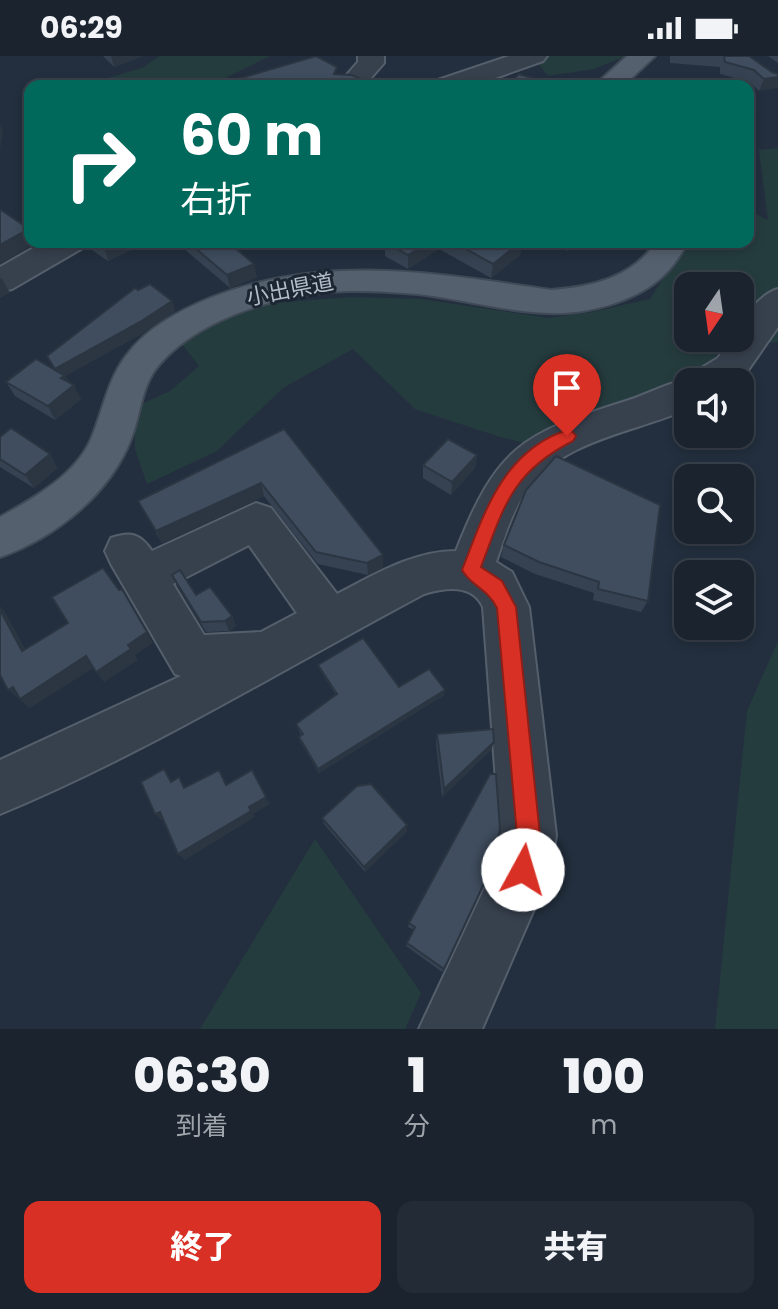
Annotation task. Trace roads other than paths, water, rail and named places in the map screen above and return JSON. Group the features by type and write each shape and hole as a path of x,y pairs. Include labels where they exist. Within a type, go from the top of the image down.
{"main road":[{"path":"614,80 642,56"},
{"name":"小出県道","path":"0,539 43,514 73,490 99,462 110,442 129,381 143,359 190,322 229,303 269,289 311,280 347,278 388,279 551,302 577,300 619,289 639,278 655,265 668,248"}],"street":[{"path":"357,80 371,56"},
{"path":"464,80 534,56"},
{"path":"0,281 58,248"},
{"path":"729,368 778,301"},
{"path":"471,570 494,507 513,476 539,451 567,436 658,408 674,400"},
{"path":"270,651 192,658 135,564 256,521 329,620"},
{"path":"0,787 205,690 270,651 412,578 440,570 471,570 496,586 506,607 528,835 523,870 450,1029"}]}
